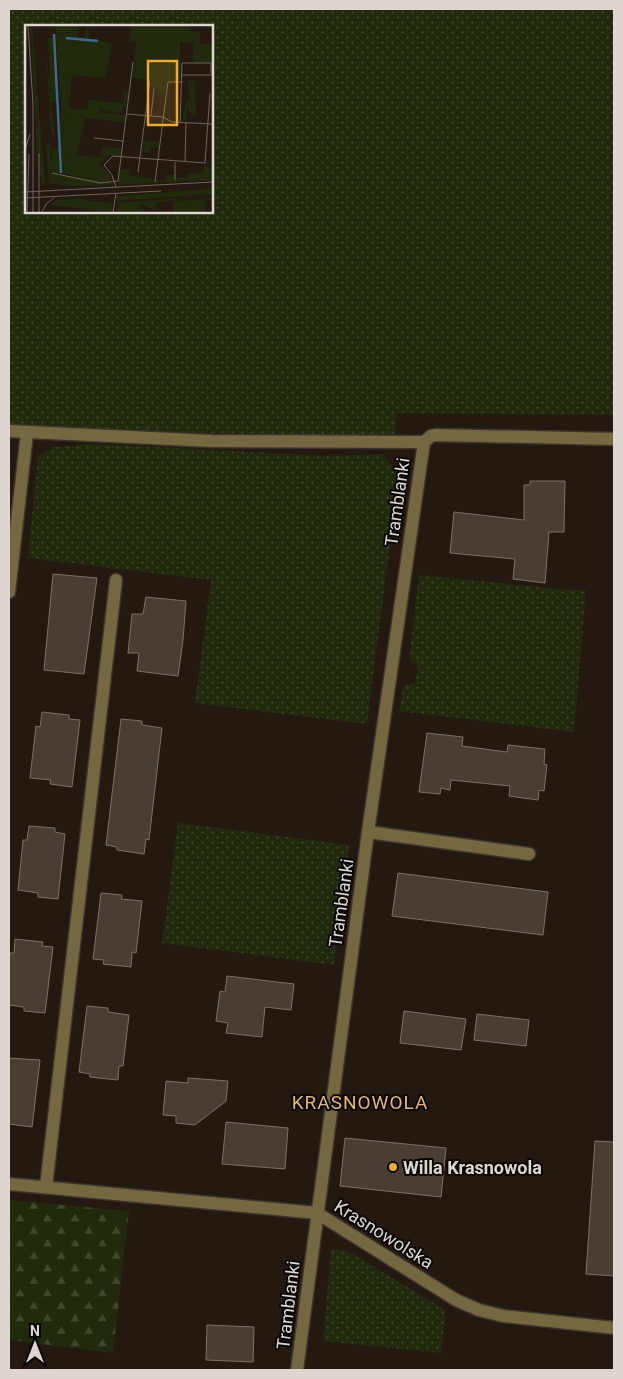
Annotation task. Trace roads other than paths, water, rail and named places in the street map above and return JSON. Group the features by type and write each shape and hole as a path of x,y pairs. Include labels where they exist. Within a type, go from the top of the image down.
{"street":[{"path":"9,432 212,441 424,442 436,435 614,439"},
{"path":"9,592 27,433"},
{"name":"Tramblanki","path":"297,1370 368,832 424,442"},
{"path":"46,1187 116,580"},
{"path":"368,832 529,854"},
{"name":"Krasnowolska","path":"9,1184 317,1213 456,1300 479,1310 502,1316 614,1328"}],"place":[{"name":"Willa Krasnowola","path":"393,1167"}],"district":[{"name":"KRASNOWOLA","path":"360,1102"}]}
